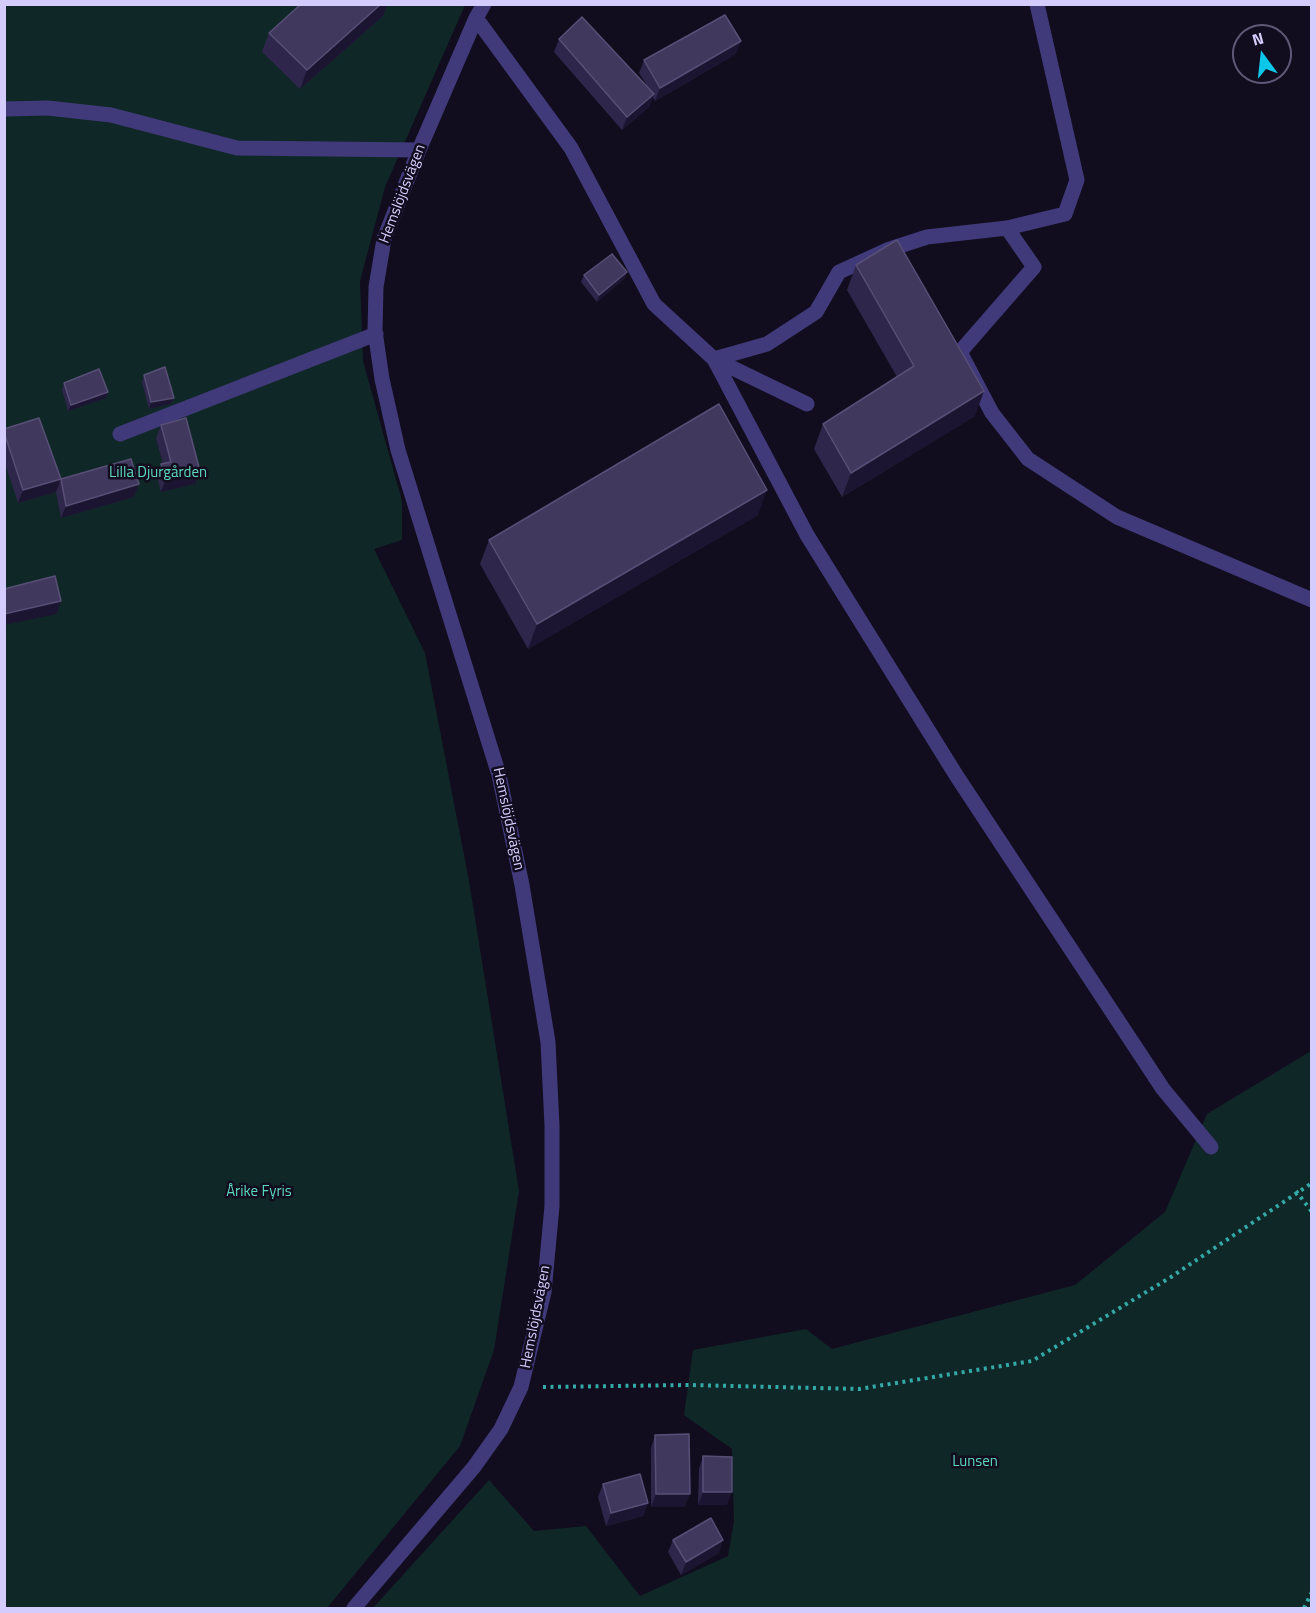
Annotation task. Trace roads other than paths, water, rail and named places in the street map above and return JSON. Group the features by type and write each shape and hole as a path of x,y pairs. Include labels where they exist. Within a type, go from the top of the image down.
{"street":[{"name":"Hemslöjdsvägen","path":"354,1608 474,1467 501,1429 521,1387 544,1292 552,1206 552,1126 548,1042 522,885 499,775 467,665 398,450 376,334 376,287 384,239 419,150 484,4"},
{"path":"714,359 766,344 777,338 816,312 838,272 887,250 927,237 1007,228 1065,214 1077,180 1037,4"},
{"path":"476,18 571,148 654,304 714,359 807,404"},
{"path":"4,108 48,108 111,114 237,148 419,150"},
{"path":"1007,228 1034,267 960,352 992,413 1028,459 1117,517 1311,600"},
{"path":"120,434 376,334"},
{"path":"714,359 807,535 956,775 1163,1089 1211,1147"}],"park label":[{"name":"Lilla Djurgården","path":"158,473"},
{"name":"Årike Fyris","path":"259,1192"},
{"name":"Lunsen","path":"975,1462"}]}
